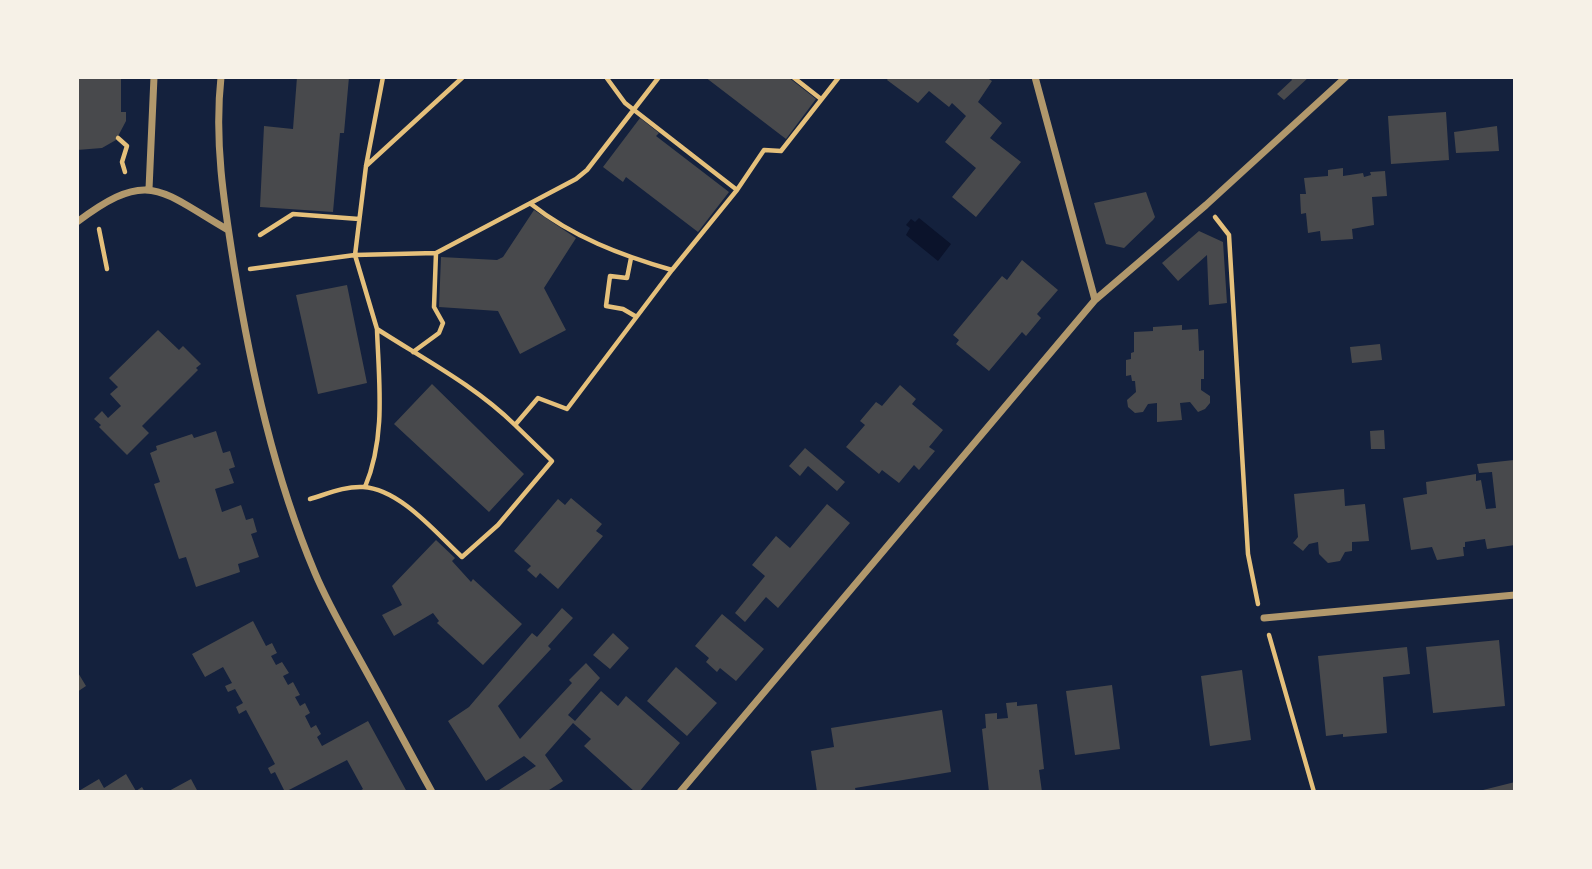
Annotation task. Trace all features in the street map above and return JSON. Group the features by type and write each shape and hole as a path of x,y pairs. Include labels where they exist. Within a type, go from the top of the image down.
{"street":[{"path":"149,188 154,77"},
{"path":"221,77 219,158 228,230 259,389 289,505 332,610 432,792"},
{"path":"1035,77 1095,300"},
{"path":"680,792 1095,300 1206,205 1346,77"},
{"path":"77,222 125,192 149,188 174,198 228,230"},
{"path":"1264,618 1515,595"}],"path":[{"path":"365,487 371,472 380,422 377,329 355,255 366,166 383,77"},
{"path":"366,166 463,77"},
{"path":"606,77 625,103 737,190"},
{"path":"235,271 355,255 436,253 576,179 587,170 659,77"},
{"path":"793,77 821,99"},
{"path":"515,425 538,398 567,409 635,316 737,190 764,150 781,150 839,77"},
{"path":"118,138 127,146 122,162 125,172"},
{"path":"530,203 578,236 631,258 672,270"},
{"path":"1206,205 1229,236 1248,554 1255,596"},
{"path":"260,235 293,214 359,219"},
{"path":"413,352 439,333 443,323 433,307 436,253"},
{"path":"631,258 626,278 610,276 606,306 623,309 635,316"},
{"path":"310,499 346,488 365,487 384,491 394,496 462,557 498,525 552,461 497,407 463,381 377,329"},
{"path":"1264,618 1314,792"}],"water":[{"path":"919,218 951,244 938,261 906,235 910,228 906,225 911,219 915,222"}],"building":[{"path":"77,77 121,77 121,112 126,112 126,121 116,140 102,148 77,150"},
{"path":"297,77 349,77 344,133 340,133 333,212 260,207 264,126 293,129"},
{"path":"705,77 788,77 816,99 786,139"},
{"path":"889,77 986,77 992,81 978,102 1002,123 990,138 1021,162 976,217 952,197 976,168 945,142 966,116 952,103 949,107 929,91 918,103 887,80"},
{"path":"1290,77 1309,77 1284,100 1277,94 1292,80"},
{"path":"1446,112 1449,160 1391,164 1388,116"},
{"path":"640,118 659,133 656,136 729,192 698,232 626,177 623,182 603,167"},
{"path":"1497,126 1499,151 1456,153 1454,132"},
{"path":"1343,168 1343,176 1363,173 1364,177 1371,175 1370,172 1385,171 1387,196 1372,197 1374,225 1352,229 1353,239 1321,241 1320,231 1308,233 1306,213 1301,214 1300,194 1306,194 1304,178 1328,176 1328,170"},
{"path":"1146,192 1155,217 1153,220 1124,248 1106,244 1094,203"},
{"path":"534,210 576,238 544,288 566,330 520,354 498,311 439,307 441,257 497,260 503,257"},
{"path":"1199,231 1223,242 1227,303 1209,305 1207,255 1178,281 1162,263"},
{"path":"1022,260 1058,290 1037,314 1041,318 1026,336 1022,332 989,371 956,344 959,340 953,335 1002,276 1007,280"},
{"path":"347,285 367,383 318,394 296,295"},
{"path":"1182,325 1182,330 1198,329 1199,351 1204,350 1204,379 1201,379 1201,390 1210,396 1210,403 1198,412 1190,402 1180,403 1182,420 1157,422 1157,403 1148,404 1143,412 1135,413 1128,407 1127,400 1136,392 1135,381 1132,381 1131,375 1126,376 1126,360 1131,359 1131,353 1134,352 1134,332 1153,331 1153,327"},
{"path":"158,330 179,350 183,346 201,364 142,426 149,433 127,455 94,419 102,411 108,418 121,406 110,394 118,387 109,378"},
{"path":"1380,344 1382,360 1352,363 1350,347"},
{"path":"432,384 524,474 489,512 394,424"},
{"path":"900,385 916,399 912,404 943,430 929,447 935,451 919,470 914,465 899,483 882,470 879,474 846,447 865,425 860,421 876,402 882,406"},
{"path":"1384,430 1385,449 1371,449 1370,431"},
{"path":"216,431 223,453 230,451 235,467 229,469 234,483 215,489 222,512 241,505 246,520 253,518 257,532 251,534 259,557 238,564 240,572 196,587 186,557 179,559 154,484 160,482 150,453 157,450 156,446 192,434 194,438"},
{"path":"805,448 845,482 837,491 808,466 800,476 789,466"},
{"path":"1514,460 1515,545 1487,549 1485,539 1465,542 1464,556 1437,560 1432,547 1411,550 1403,498 1427,494 1426,482 1476,474 1476,481 1481,480 1486,509 1496,508 1492,472 1479,473 1477,464"},
{"path":"1344,489 1345,506 1365,504 1369,541 1352,542 1352,551 1345,552 1340,561 1328,563 1319,554 1318,542 1309,544 1303,551 1293,543 1298,537 1294,494"},
{"path":"571,498 602,524 596,531 603,536 558,589 540,573 536,578 527,570 531,566 514,551 558,499 565,505"},
{"path":"827,504 850,523 778,608 766,597 745,622 735,613 765,576 752,565 776,536 790,548"},
{"path":"436,540 455,558 452,561 471,582 473,579 522,624 483,665 437,623 439,621 433,613 394,636 382,615 402,605 392,586"},
{"path":"562,608 573,618 548,646 551,649 498,706 520,739 572,683 569,680 586,663 600,678 568,715 575,721 601,691 618,706 626,696 680,743 639,792 635,792 584,746 591,739 573,723 545,755 563,781 546,792 496,792 536,766 524,756 486,781 448,721 469,707 532,633 537,637"},
{"path":"722,614 764,649 736,681 720,668 717,672 706,662 709,658 695,646"},
{"path":"253,621 266,646 272,643 277,653 271,656 276,665 282,662 289,673 283,676 288,685 293,682 300,695 295,697 300,706 305,703 310,713 305,716 311,728 316,725 321,734 317,737 322,746 368,721 407,792 358,792 363,789 347,760 285,792 275,772 271,774 268,768 275,764 246,710 239,714 236,707 243,703 235,689 228,692 225,686 232,683 223,667 205,677 192,654"},
{"path":"613,633 629,648 610,669 593,655"},
{"path":"1499,640 1505,706 1433,713 1426,647"},
{"path":"1407,647 1410,674 1383,677 1387,733 1326,736 1318,656"},
{"path":"676,667 717,703 687,736 647,701"},
{"path":"1242,670 1251,740 1210,746 1201,676"},
{"path":"77,671 86,686 77,692"},
{"path":"1112,685 1120,749 1075,755 1066,691"},
{"path":"1017,702 1017,706 1037,704 1044,769 1039,770 1042,792 989,792 982,729 986,728 985,714 997,713 997,719 1008,718 1006,703"},
{"path":"942,710 951,772 855,788 856,792 817,792 811,751 834,747 831,728"},
{"path":"126,774 136,791 142,787 145,792 77,792 99,779 104,788"},
{"path":"191,779 198,792 167,792"},
{"path":"1515,782 1515,792 1479,792 1479,791"}]}
